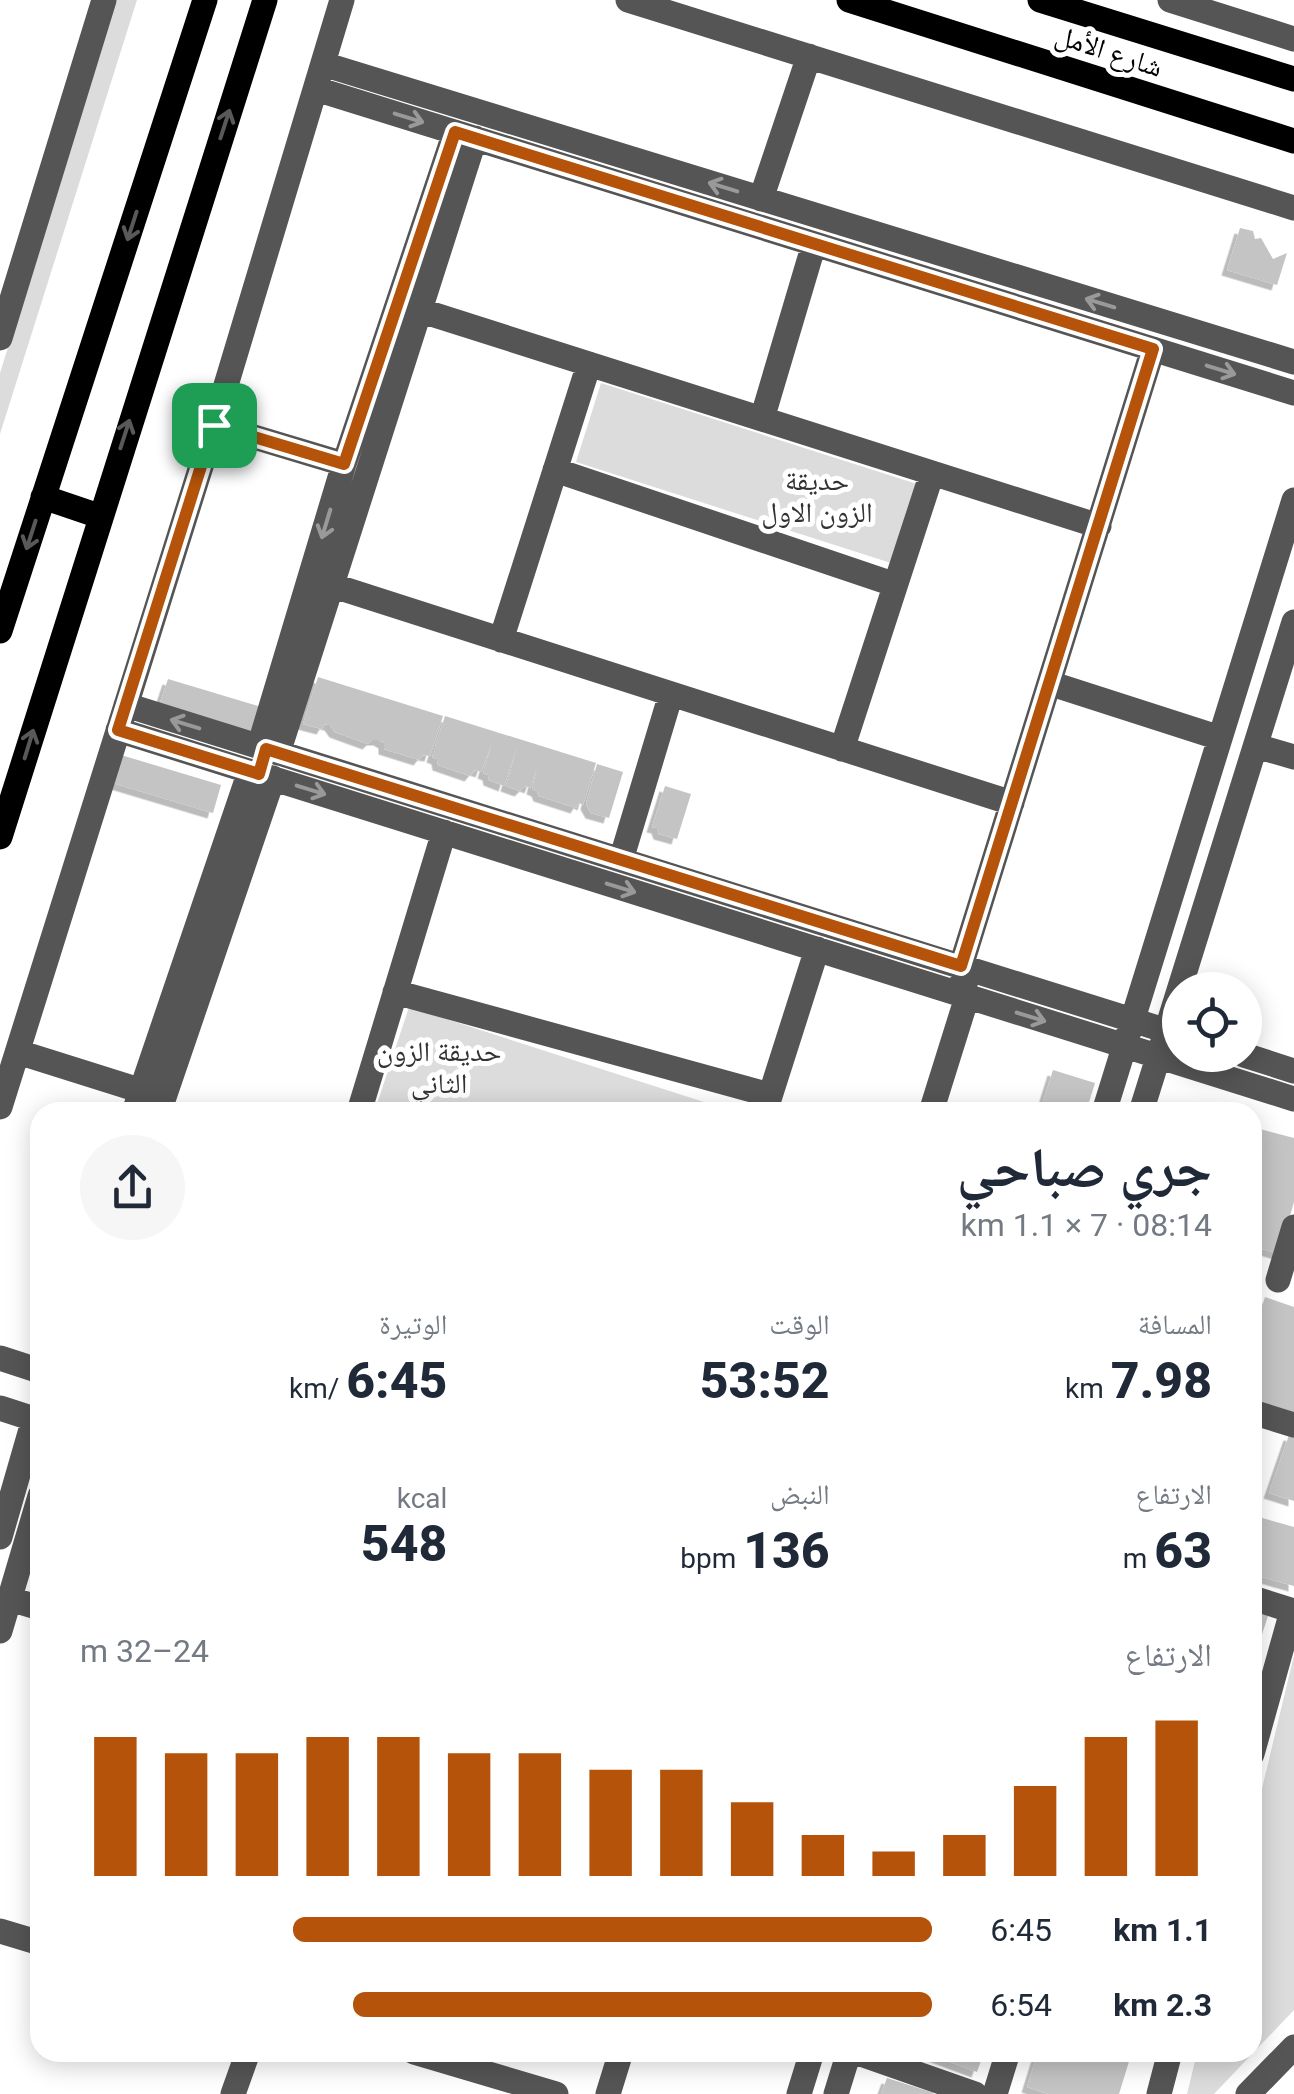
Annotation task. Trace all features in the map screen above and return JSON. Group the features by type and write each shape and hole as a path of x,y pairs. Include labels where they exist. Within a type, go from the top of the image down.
{"main road":[{"path":"0,631 205,0"},
{"path":"0,837 265,0"},
{"name":"شارع الأمل","path":"849,0 1294,141"},
{"name":"شارع الأمل","path":"1040,0 1294,79"},
{"path":"43,497 99,516"}],"street":[{"path":"0,338 7,295 104,0"},
{"path":"0,1107 214,425 342,0"},
{"path":"628,0 1294,208"},
{"path":"1170,0 1293,35"},
{"path":"762,199 809,56"},
{"path":"320,76 465,135 1294,393"},
{"path":"320,76 762,199 1294,362"},
{"path":"18,1052 138,1102 331,585 419,310 465,135"},
{"path":"162,1102 264,762 344,464 465,135"},
{"path":"762,419 814,244"},
{"path":"419,310 1098,526"},
{"path":"934,1102 967,997 961,966 1153,349"},
{"path":"502,640 589,364"},
{"path":"214,425 344,464"},
{"path":"555,470 893,584"},
{"path":"842,749 932,473"},
{"path":"1107,1102 1294,500"},
{"path":"331,585 1012,803"},
{"path":"1191,972 1294,622"},
{"path":"1049,683 1220,738"},
{"path":"621,860 671,694"},
{"path":"122,718 264,762 621,860 1162,1030"},
{"path":"1256,746 1294,758"},
{"path":"264,762 444,832 1294,1100"},
{"path":"362,1102 444,832"},
{"path":"769,1102 817,949"},
{"path":"395,992 761,1102"},
{"path":"1144,1102 1162,1051"},
{"path":"1262,1060 1294,1070"},
{"path":"1262,1275 1286,1282 1293,1236"},
{"path":"0,1358 30,1368"},
{"path":"0,1408 30,1418"},
{"path":"1262,1415 1294,1425"},
{"path":"0,1536 30,1442"},
{"path":"0,1632 30,1530"},
{"path":"10,1599 30,1605"},
{"path":"1262,1601 1293,1611 1262,1719"},
{"path":"0,1932 30,1940"},
{"path":"1248,2094 1294,2047"},
{"path":"233,2094 244,2062"},
{"path":"448,2062 556,2094"},
{"path":"608,2094 618,2062"},
{"path":"800,2094 809,2062"},
{"path":"836,2094 848,2062"},
{"path":"881,2062 974,2094"},
{"path":"995,2094 1005,2062"},
{"path":"1159,2094 1167,2062"}],"green space":[{"path":"116,0 137,0 0,434 0,373"},
{"name":"حديقة الزون الاول","path":"601,383 917,484 891,563 576,462"},
{"name":"حديقة الزون الثاني","path":"409,1007 704,1102 378,1102"},
{"path":"1294,1655 1294,2010 1262,2044 1262,1788"},
{"path":"1195,2062 1244,2062 1214,2094 1187,2094"}],"building":[{"path":"1240,228 1253,231 1255,239 1261,238 1273,259 1287,253 1277,285 1227,270"},
{"path":"318,677 443,716 430,756 423,755 419,760 384,749 379,740 368,744 335,732 330,725 325,724 322,729 303,724"},
{"path":"168,679 268,709 260,737 159,706"},
{"path":"445,716 596,763 583,805 579,803 576,808 539,796 532,789 537,768 530,788 525,786 520,791 506,786 518,744 504,786 483,773 493,740 481,772 475,770 470,776 438,765 432,757"},
{"path":"121,755 221,785 213,813 113,783"},
{"path":"597,764 623,772 609,818 591,813 586,804"},
{"path":"665,786 691,794 677,839 659,834 652,827"},
{"path":"1053,1070 1095,1083 1089,1102 1043,1102"},
{"path":"1262,1130 1294,1138 1294,1202 1279,1254 1262,1249"},
{"path":"1265,1297 1294,1307 1294,1413 1262,1402"},
{"path":"1289,1435 1294,1436 1294,1501 1269,1493"},
{"path":"1262,1518 1294,1527 1294,1586 1262,1577"},
{"path":"950,2062 980,2062 977,2072"},
{"path":"1035,2062 1129,2062 1119,2094 1049,2094 1027,2087"},
{"path":"887,2078 934,2093 881,2094"}],"route":[{"path":"455,132 1153,349 961,966 266,749 259,774 118,730 214,425 344,464 455,132"}]}
